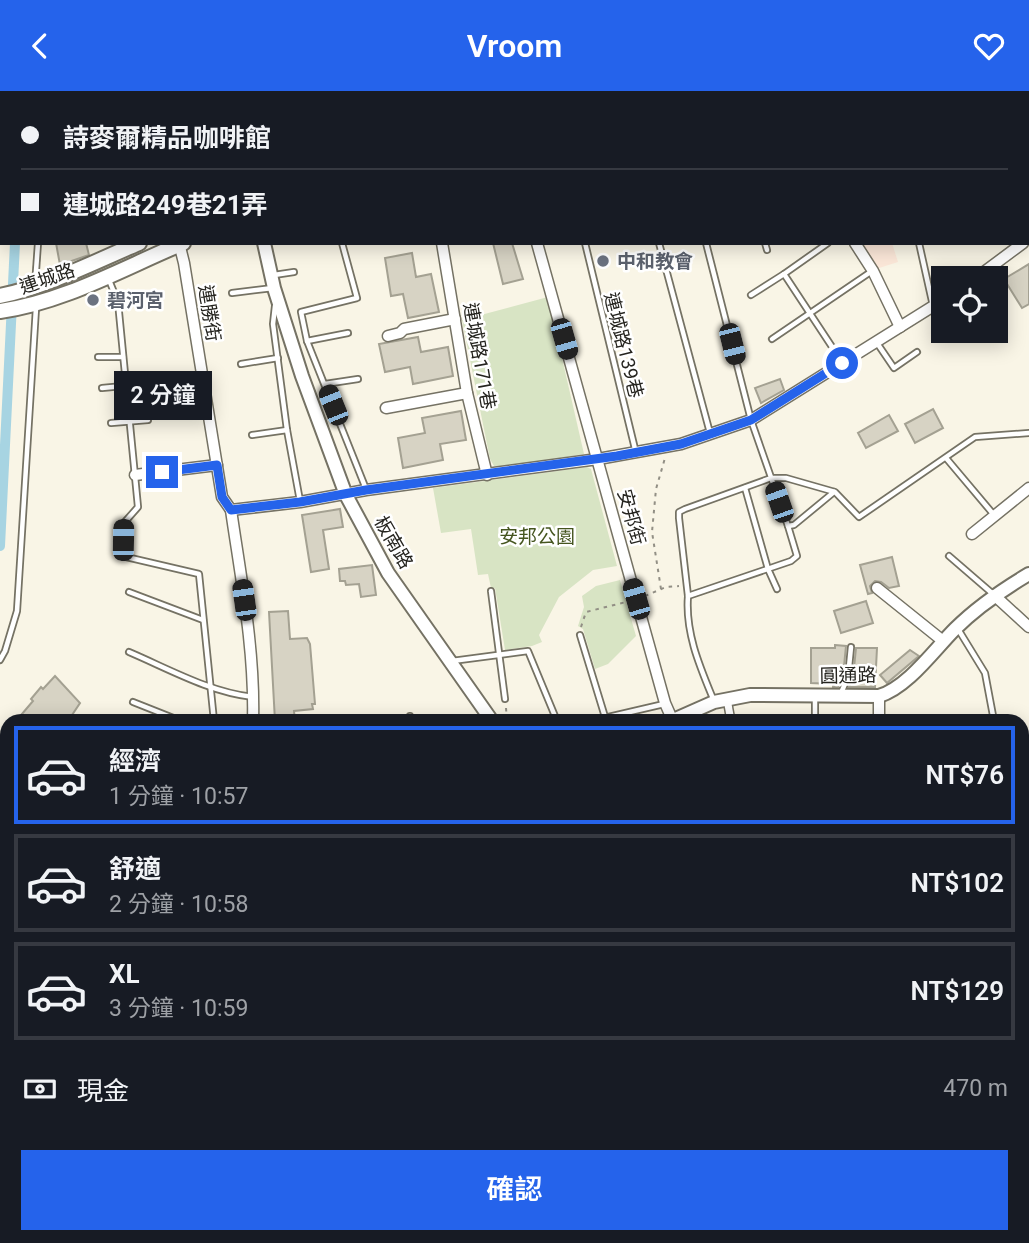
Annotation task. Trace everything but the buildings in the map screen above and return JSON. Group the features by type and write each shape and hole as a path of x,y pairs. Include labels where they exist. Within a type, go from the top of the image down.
{"main road":[{"name":"連城路","path":"0,311 57,278 134,245"},
{"name":"連城路","path":"0,296 16,292 77,290 179,245"}],"street":[{"name":"連勝街","path":"181,245 222,497 231,510 244,600 253,714"},
{"name":"板南路","path":"264,245 274,286 302,376 346,495 388,573 487,714"},
{"name":"連城路171巷","path":"442,245 467,393 487,475"},
{"name":"安邦街","path":"538,245 670,714"},
{"path":"856,245 873,271 900,327"},
{"path":"992,266 1020,245"},
{"path":"231,510 668,447 751,420 931,307"},
{"path":"388,336 404,329 455,319"},
{"path":"386,408 467,393"},
{"path":"135,475 217,465"},
{"path":"972,534 1029,488"},
{"name":"圓通路","path":"688,714 721,701 750,695 879,696 894,691 956,627 994,595 1029,574"},
{"path":"877,588 943,641"},
{"path":"994,595 1029,627"},
{"path":"878,714 879,696"},
{"path":"721,701 728,714"}],"lane":[{"path":"0,660 17,611 32,291 38,245"},
{"path":"343,245 357,299 301,312 307,341 366,490"},
{"name":"連城路139巷","path":"585,245 636,453"},
{"path":"660,245 710,434"},
{"path":"688,596 797,557 751,420 707,245"},
{"path":"766,245 767,250"},
{"path":"751,295 825,245"},
{"path":"919,245 931,297"},
{"path":"772,339 873,271"},
{"path":"232,293 274,286 294,272"},
{"path":"784,274 842,363"},
{"path":"107,276 118,302 138,507 123,524 122,556 199,574 213,714"},
{"path":"274,286 273,324 300,502"},
{"path":"307,341 348,333"},
{"path":"876,342 894,369 917,352"},
{"path":"98,358 123,357"},
{"path":"241,364 278,358"},
{"path":"324,384 358,379"},
{"path":"102,389 144,384"},
{"path":"111,423 148,420"},
{"path":"252,435 287,430"},
{"path":"721,701 696,658 686,614 688,596 680,512 771,478 786,478 835,492 859,517 975,437 1029,433"},
{"path":"946,458 995,515"},
{"path":"745,488 768,569 777,589"},
{"path":"788,526 794,525 835,492"},
{"path":"949,556 994,595"},
{"path":"491,591 505,699"},
{"path":"129,592 203,621"},
{"path":"956,627 985,673 993,714"},
{"path":"580,635 604,714"},
{"path":"840,696 848,677 851,647"},
{"path":"449,661 527,650 554,714"},
{"path":"129,652 210,687 233,695 254,697"},
{"path":"815,714 816,695"},
{"path":"132,702 163,714"},
{"path":"618,714 665,703"}],"path":[{"path":"661,589 652,531 656,489 668,447"},
{"path":"580,635 581,621 586,612 636,599 661,589 686,585"},
{"path":"505,699 506,714"}],"shaded area":[{"path":"864,245 893,245 898,262 876,269"}],"green space":[{"name":"安邦公園","path":"548,297 584,454 499,468 494,466 490,459 462,320"},
{"name":"安邦公園","path":"587,467 591,469 617,566 593,570 559,597 539,635 542,642 505,650 495,588 491,588 488,574 478,575 471,529 441,533 433,488"},
{"path":"620,580 636,636 608,664 595,669 583,629 578,626 584,607 582,596 596,586"}],"waterway":[{"path":"0,546 15,245"}],"place":[{"name":"中和教會","path":"603,261"},
{"name":"碧河宮","path":"93,300"}],"route":[{"path":"162,472 217,465 222,497 231,510 636,453 681,444 751,420 842,363"}]}
